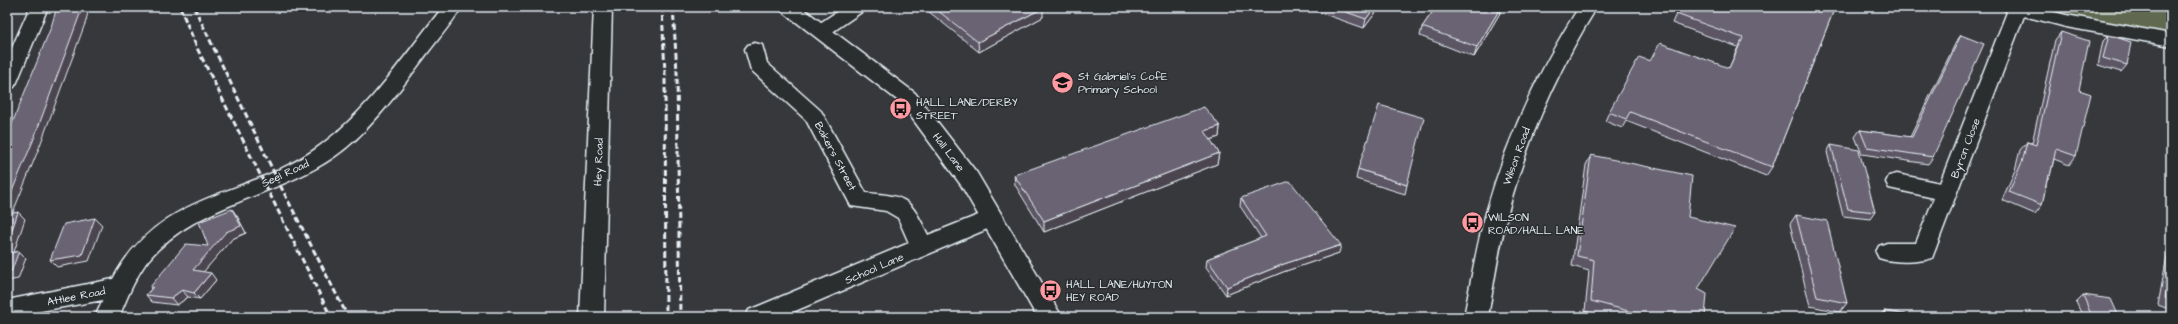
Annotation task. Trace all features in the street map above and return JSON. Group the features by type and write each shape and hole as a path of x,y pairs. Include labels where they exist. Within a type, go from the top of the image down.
{"street":[{"path":"7,82 39,7"},
{"name":"Seel Road","path":"107,317 121,287 140,255 154,240 169,229 203,210 309,163 337,144 379,99 453,7"},
{"name":"Hey Road","path":"592,317 603,7"},
{"name":"Hall Lane","path":"789,7 908,98 969,179 1050,317"},
{"path":"821,31 857,7"},
{"name":"Wilson Road","path":"1476,317 1501,198 1527,126 1546,78 1588,7"},
{"path":"2014,8 2100,28 2171,40"},
{"name":"Byron Close","path":"1887,252 1924,252 2014,8"},
{"name":"Bakers Street","path":"754,49 758,65 814,116 859,200 891,203 906,214 923,248"},
{"path":"1897,182 1947,193"},
{"name":"School Lane","path":"757,317 991,218"},
{"name":"Attlee Road","path":"7,309 121,287"}],"green space":[{"path":"2021,7 2171,7 2171,40"}],"building":[{"path":"57,7 82,7 33,141 7,203 7,136 51,27"},
{"path":"933,7 1041,7 1043,8 978,42"},
{"path":"1332,7 1375,7 1366,19"},
{"path":"1436,7 1501,7 1477,47 1422,27"},
{"path":"1680,7 1835,7 1772,167 1630,112 1626,119 1609,112 1639,57 1650,61 1660,43 1729,68 1743,38 1676,14"},
{"path":"2061,32 2089,41 2079,90 2091,94 2076,156 2056,149 2050,176 2048,175 2042,205 2009,192 2022,162 2027,142 2036,145"},
{"path":"1961,35 1984,44 1933,157 1867,147 1860,130 1912,137"},
{"path":"2109,35 2131,42 2127,65 2103,58"},
{"path":"1379,105 1424,118 1407,185 1358,169"},
{"path":"1204,107 1220,126 1205,131 1219,153 1044,221 1014,175"},
{"path":"1831,145 1859,150 1875,212 1848,209"},
{"path":"1591,155 1692,176 1688,217 1735,228 1698,289 1707,294 1705,317 1651,317 1591,301 1594,260 1577,256"},
{"path":"1290,181 1341,245 1284,264 1227,287 1207,259 1266,236 1241,198"},
{"path":"232,209 241,226 226,232 193,270 211,273 194,293 182,290 171,298 146,295 153,287 150,287 186,244 208,246 199,222"},
{"path":"18,212 7,244 7,214"},
{"path":"1796,215 1827,221 1847,303 1817,297"},
{"path":"95,218 82,255 50,260 64,224"},
{"path":"19,251 11,272 7,273 7,254"},
{"path":"2171,267 2171,300 2165,298"},
{"path":"2083,295 2111,299 2119,317 2092,317"},
{"path":"1884,311 1921,317 1886,317"}],"railway":[{"path":"180,7 197,48 331,317"},
{"path":"194,7 280,185 348,317"},
{"path":"662,7 665,74 666,317"},
{"path":"673,7 677,72 680,317"}],"place":[{"name":"St Gabriel's CofE Primary School","path":"1063,82"},
{"name":"HALL LANE/DERBY STREET","path":"901,108"},
{"name":"WILSON ROAD/HALL LANE","path":"1473,223"},
{"name":"HALL LANE/HUYTON HEY ROAD","path":"1050,290"}]}
